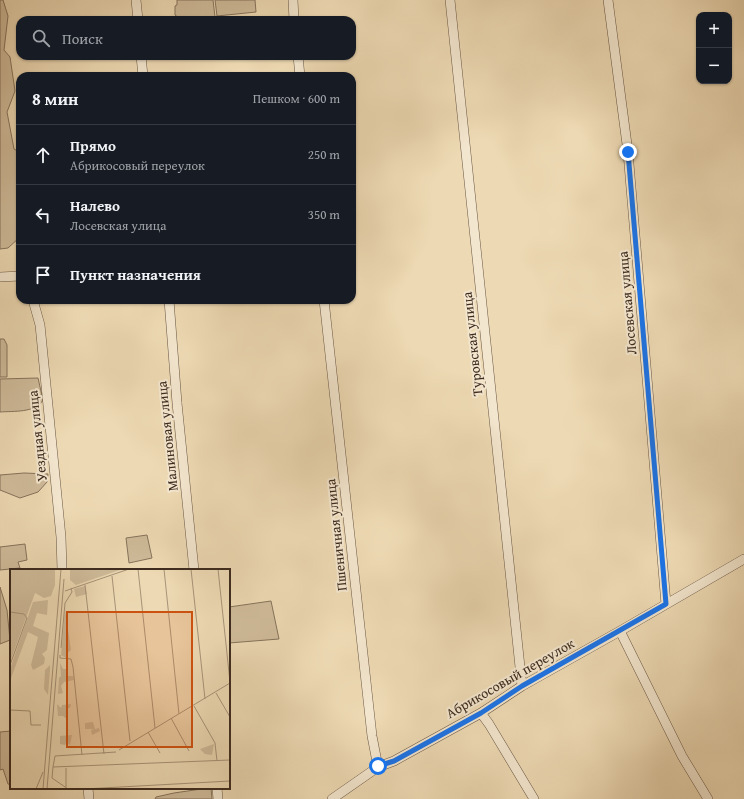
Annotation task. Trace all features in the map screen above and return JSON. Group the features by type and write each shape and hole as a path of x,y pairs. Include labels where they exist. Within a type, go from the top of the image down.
{"street":[{"path":"136,0 138,16"},
{"path":"293,0 294,16"},
{"name":"Туровская улица","path":"450,0 522,686"},
{"name":"Лосевская улица","path":"608,0 628,152 666,604"},
{"path":"141,60 143,72"},
{"path":"298,60 300,72"},
{"path":"0,277 16,276"},
{"name":"Уездная улица","path":"34,304 40,325 61,538 62,569"},
{"name":"Малиновая улица","path":"169,304 177,403 194,569"},
{"name":"Пшеничная улица","path":"324,304 372,736 378,766"},
{"name":"Абрикосовый переулок","path":"332,799 378,766 394,761 481,713 522,686 744,559"},
{"path":"620,631 682,756 708,799"},
{"path":"481,713 534,799"},
{"path":"88,789 89,799"},
{"path":"217,789 218,799"}],"shaded area":[{"path":"0,0 3,0 8,16 4,50 10,57 15,91 7,112 14,149 16,150 16,241 8,248 0,249"},
{"path":"177,0 213,0 215,16 176,16 175,6 177,5"},
{"path":"215,0 255,0 256,12 217,16"},
{"path":"0,339 4,339 7,345 7,377 0,377"},
{"path":"38,378 43,400 40,404 30,409 0,412 0,379"},
{"path":"24,473 48,474 47,482 38,492 20,498 0,490 0,475"},
{"path":"147,535 152,558 129,563 126,538"},
{"path":"25,544 27,560 18,562 20,568 0,570 0,547"},
{"path":"0,587 7,610 10,640 0,644"},
{"path":"271,601 279,639 230,643 230,607"},
{"path":"10,731 10,785 8,784 3,769 0,770 0,732"},
{"path":"211,789 212,799 155,799 156,797 174,793"}],"route":[{"path":"378,766 394,761 481,713 522,686 666,604 628,152"}]}
